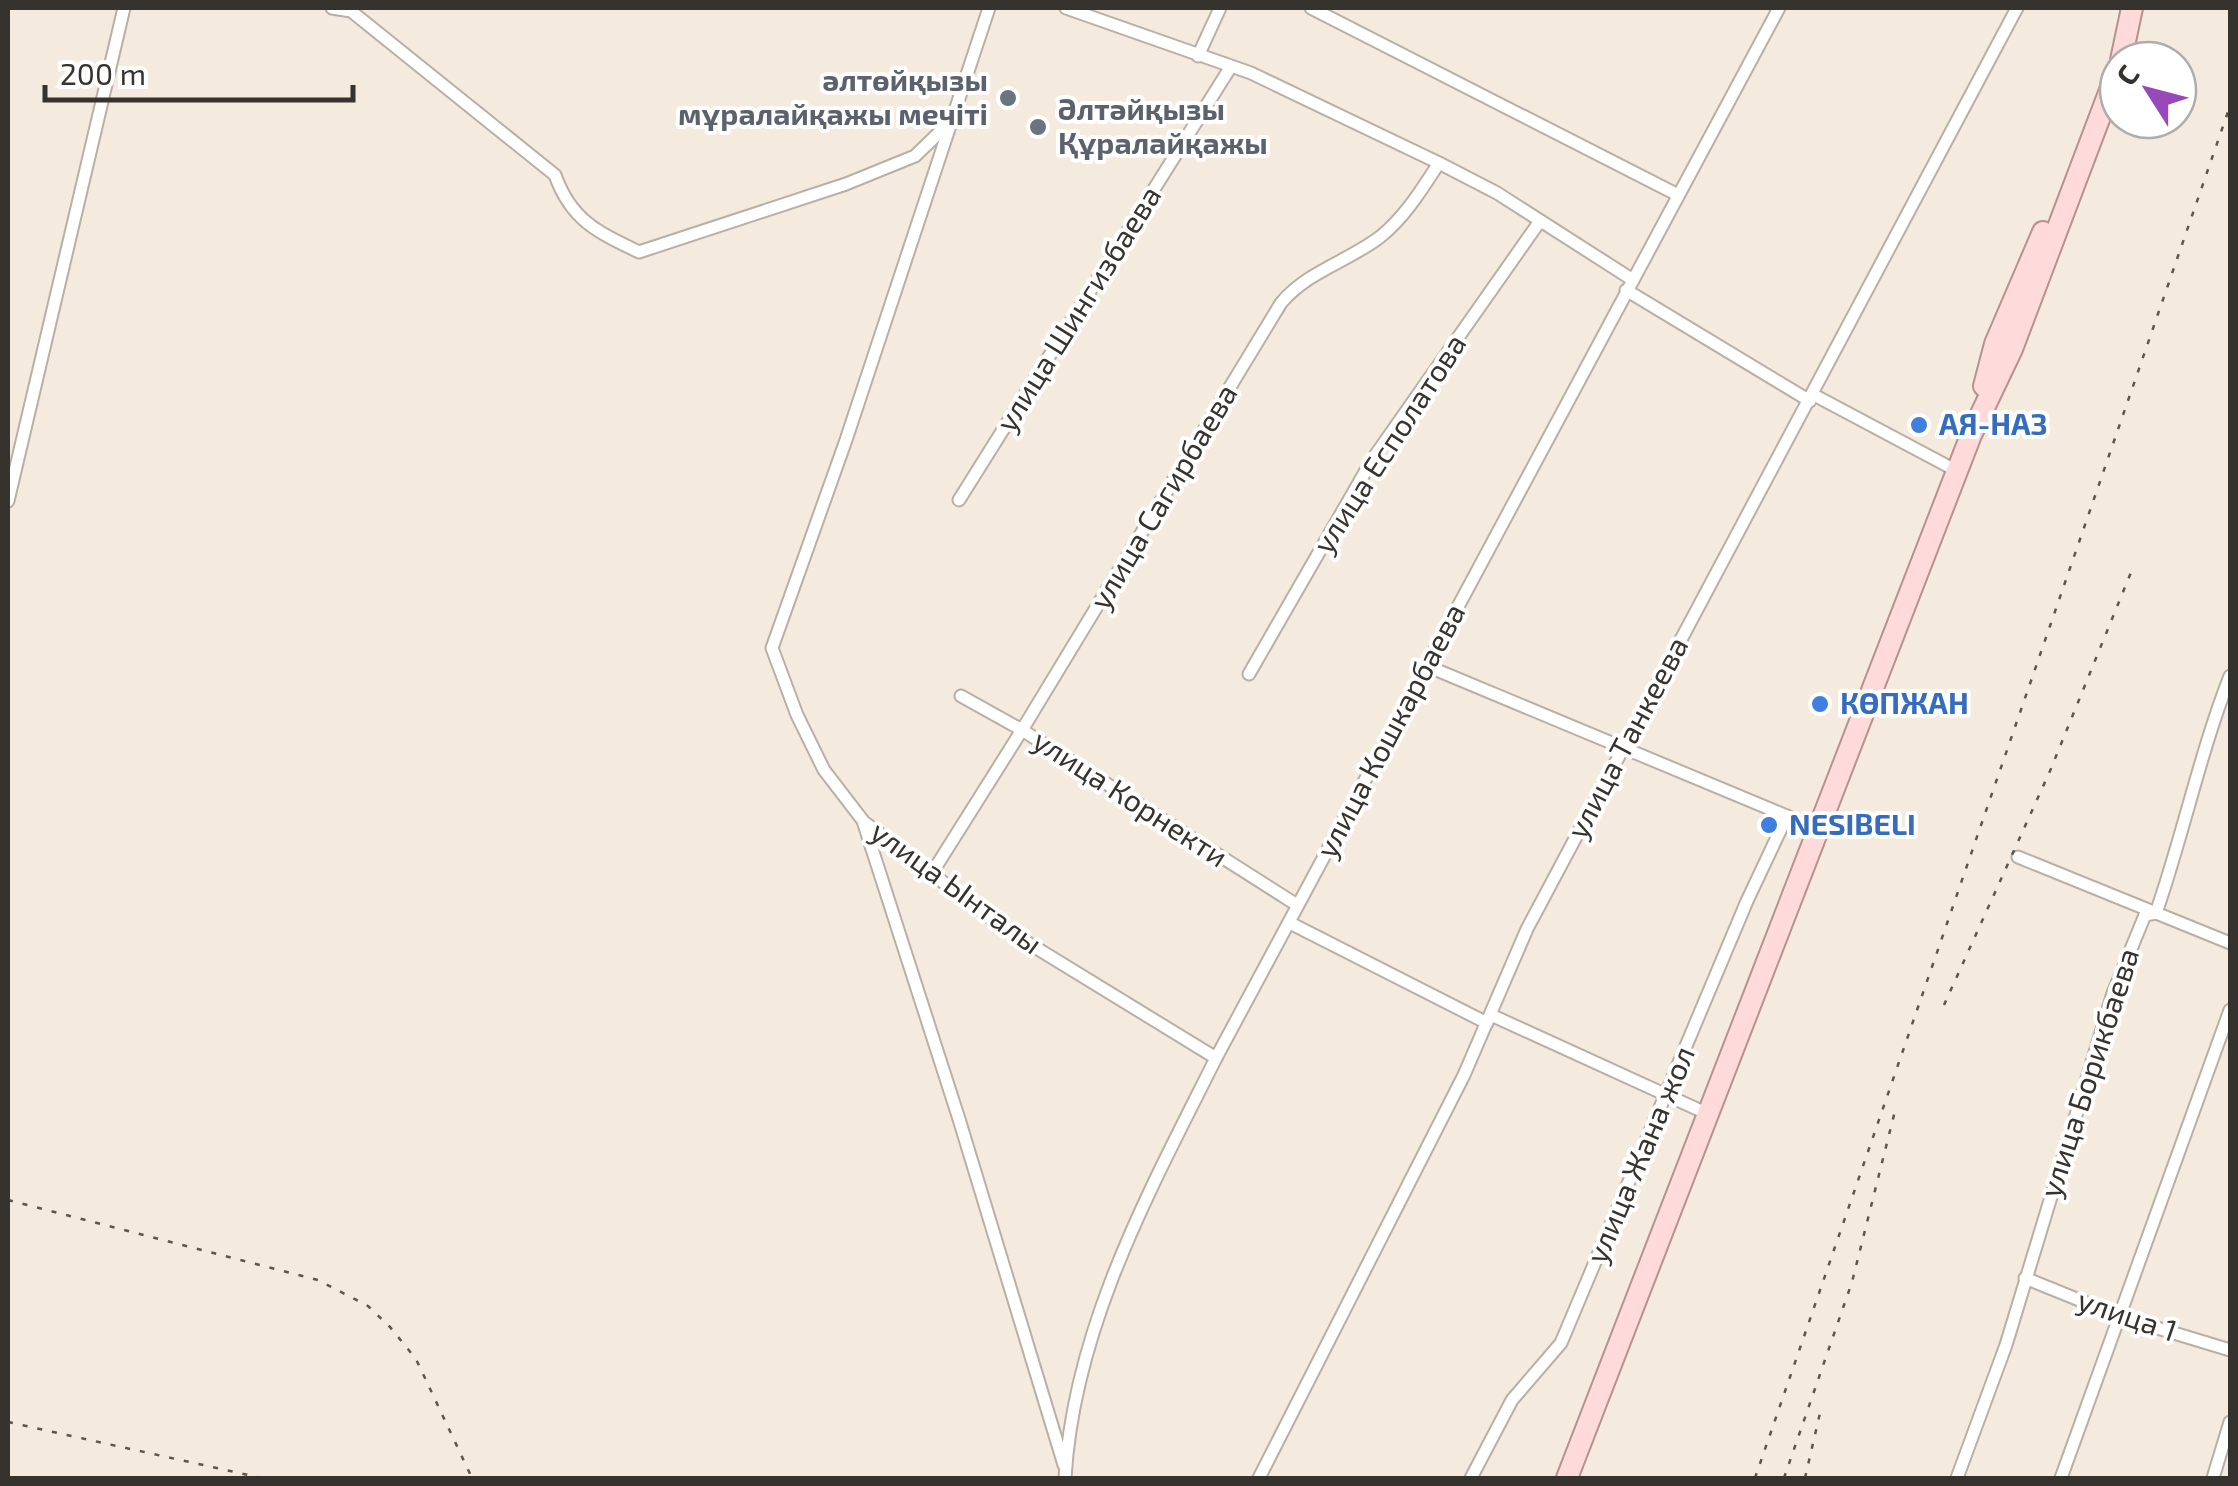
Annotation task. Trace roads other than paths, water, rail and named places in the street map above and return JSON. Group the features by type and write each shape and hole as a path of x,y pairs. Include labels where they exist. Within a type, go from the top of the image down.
{"main road":[{"path":"2126,40 2132,8"},
{"path":"1567,1478 2004,347 2098,119"}],"street":[{"path":"8,501 124,8"},
{"path":"332,8 351,9 555,175 565,204 602,234 639,252 792,203 914,156 950,122 990,8"},
{"path":"1066,8 1250,73 1498,193 1629,285 1812,398 1956,471"},
{"path":"1198,56 1220,8"},
{"path":"1311,8 1678,194"},
{"name":"улица Кошкарбаева","path":"1065,1474 1088,1354 1122,1250 1216,1058 1779,8"},
{"name":"улица Танкеева","path":"1259,1478 1458,1087 1527,928 2018,8"},
{"name":"улица Шингизбаева","path":"959,500 1230,68"},
{"name":"улица Ынталы","path":"950,122 852,421 772,648 797,715 824,770 864,822 1002,927 1216,1058"},
{"name":"улица Сагирбаева","path":"932,874 1281,303 1296,286 1377,239 1413,202 1439,163"},
{"name":"улица Есполатова","path":"1249,674 1372,460 1540,221"},
{"path":"1426,666 1818,829"},
{"name":"улица Борикбаева","path":"1957,1478 2006,1346 2114,992 2144,915 2156,913 2230,676"},
{"name":"улица Корнекти","path":"961,696 1022,730 1297,905"},
{"name":"улица Жана жол","path":"1470,1478 1512,1400 1562,1344 1787,816"},
{"path":"864,822 959,1118 1065,1474"},
{"path":"2018,857 2230,943"},
{"path":"1290,923 1489,1019 1708,1114"},
{"path":"2061,1478 2230,1010"},
{"name":"улица 1","path":"2025,1278 2122,1316 2230,1350"},
{"path":"2213,1478 2230,1422"}],"railway":[{"path":"1755,1478 2230,106"},
{"path":"1944,1005 2050,771 2134,565"},
{"path":"1784,1478 1852,1282 1895,1111"},
{"path":"8,1200 318,1280 368,1306 416,1359 472,1478"},
{"path":"1805,1478 1820,1413"},
{"path":"8,1422 262,1478"}],"place":[{"name":"әлтөйқызы мұралайқажы мечіті","path":"1008,98"},
{"name":"Әлтәйқызы Құралайқажы","path":"1038,127"},
{"name":"АЯ-НАЗ","path":"1919,425"},
{"name":"КӨПЖАН","path":"1820,704"},
{"name":"NESIBELI","path":"1769,825"}]}
